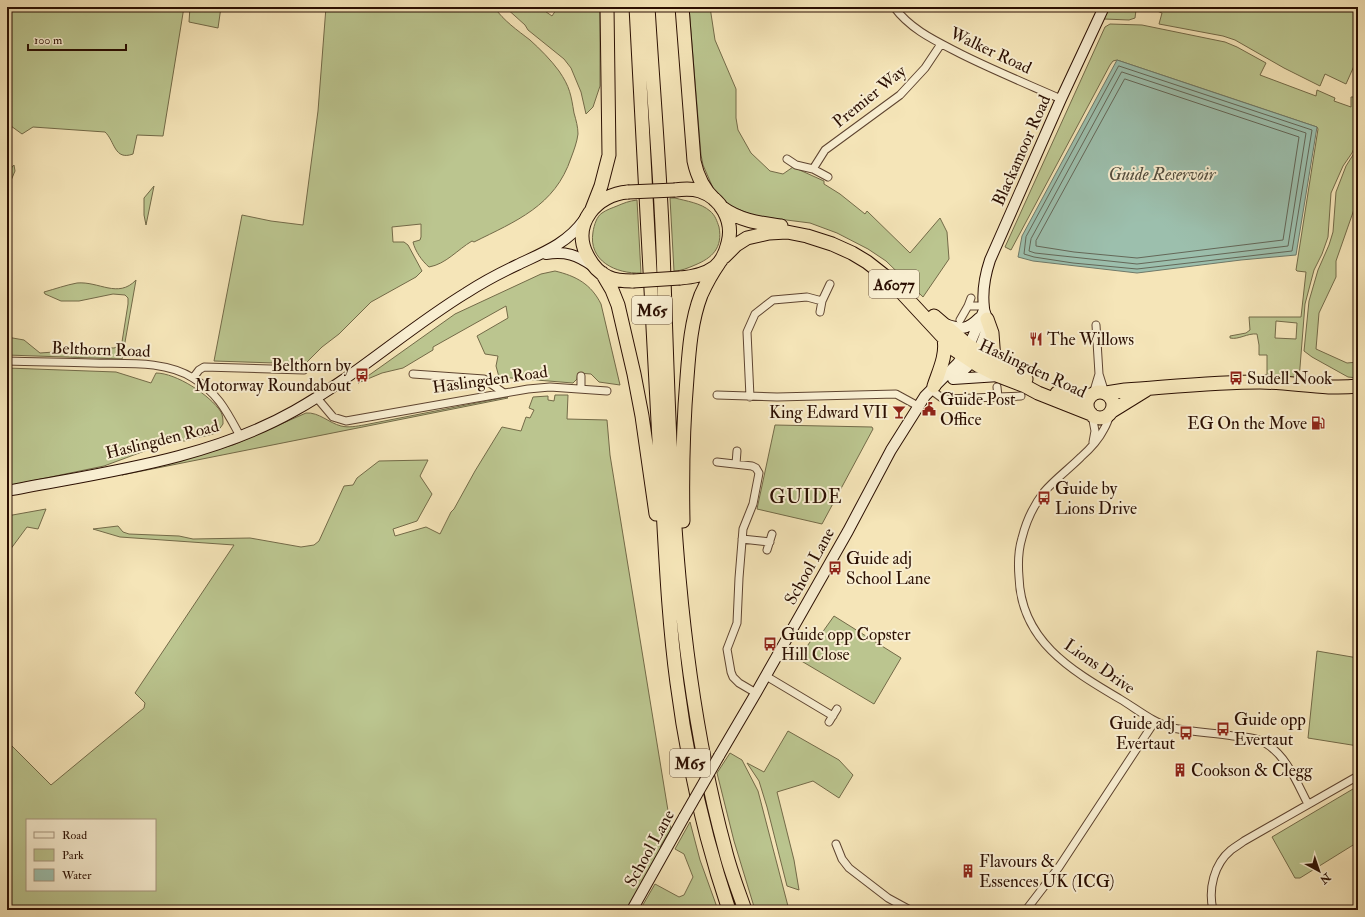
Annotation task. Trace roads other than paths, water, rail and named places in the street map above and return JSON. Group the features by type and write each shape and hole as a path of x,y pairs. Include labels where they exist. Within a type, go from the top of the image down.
{"highway":[{"path":"607,7 609,155 602,186 588,214 582,233 583,243 586,253 612,290 618,305 642,416 670,613"},
{"name":"M65","path":"636,7 658,430 676,682 688,756 709,850 729,910"},
{"name":"M65","path":"648,7 663,238 673,496 680,579 694,702 710,789 725,851 744,910"},
{"path":"682,7 694,161 700,179 708,193 718,204 727,218 730,231 728,244 721,260 701,295 695,316 689,353 684,410 682,483 688,654"},
{"name":"A6077","path":"588,214 608,196 620,192 685,189 699,191 718,204"},
{"name":"Haslingden Road","path":"718,204 734,216 748,221 810,232 831,238 854,248 870,258 896,280 998,381 1025,386 1038,393 1092,415"},
{"name":"Haslingden Road","path":"721,260 736,245 747,238 769,233 787,232 808,236 832,244 867,262 890,280 952,347 994,361 1034,383 1060,394 1073,397 1148,388 1261,382 1329,387 1358,387"},
{"name":"A6077","path":"598,270 614,279 633,281 680,278 697,276 711,269 721,260"},
{"path":"984,313 992,333 994,361"},
{"path":"933,388 945,354 946,346 944,339"},
{"name":"Haslingden Road","path":"1112,412 1148,388"},
{"path":"1092,415 1087,405 1089,399 1099,394 1110,397 1113,402 1112,412"},
{"name":"A6077","path":"1092,415 1098,418 1103,418 1112,412"}],"main road":[{"name":"Blackamoor Road","path":"970,353 984,337 986,276 990,260 1061,99 1104,7"},
{"name":"Haslingden Road","path":"7,491 152,462 220,444 294,412 317,398 457,298 496,275 540,255 566,239 577,230 588,214"},
{"name":"Haslingden Road","path":"540,255 568,253 577,256 598,270"},
{"path":"939,322 958,328 966,328 972,325 984,313"},
{"path":"933,388 953,379 968,366 970,353"},
{"name":"School Lane","path":"632,910 766,676 891,450 918,406 958,362 970,353"},
{"path":"953,379 998,381"}],"street":[{"name":"Walker Road","path":"894,7 902,18 911,26 941,44 990,68 1061,99"},
{"name":"Premier Way","path":"813,169 825,150 900,94 926,68 941,44"},
{"path":"787,159 796,165 813,169 828,177"},
{"path":"820,312 822,301 830,284"},
{"path":"750,397 747,332 755,314 773,300 807,297 822,301"},
{"path":"960,320 971,298"},
{"path":"968,306 984,313"},
{"path":"1096,325 1099,394"},
{"name":"Belthorn Road","path":"7,361 157,366 172,369 193,378 207,388 224,406 240,436"},
{"path":"193,378 199,370 204,367 304,370"},
{"path":"413,374 484,379 504,393"},
{"path":"1099,374 1099,394"},
{"path":"581,376 581,390"},
{"name":"Haslingden Road","path":"998,381 998,397"},
{"name":"Haslingden Road","path":"317,398 333,417 346,421 528,389 550,387 607,391"},
{"name":"Haslingden Road","path":"933,388 942,398 947,399 1021,396"},
{"path":"717,395 750,397 896,394 918,406"},
{"name":"Lions Drive","path":"1112,412 1105,429 1082,457 1055,480 1045,491 1031,514 1021,541 1018,562 1022,603 1030,621 1043,642 1056,656 1075,671 1155,721 1172,727 1250,738 1265,743 1278,754 1290,770 1308,804"},
{"path":"1092,415 1095,431 1092,444"},
{"path":"736,464 737,451"},
{"path":"717,462 754,467 758,470 760,475 753,504 744,525 738,578 737,622 728,646 733,677 756,693"},
{"path":"767,550 772,534"},
{"path":"742,539 770,542"},
{"path":"766,676 831,719 837,709"},
{"path":"1026,910 1059,867 1155,721"},
{"path":"1213,910 1211,901 1211,887 1221,862 1230,851 1244,841 1358,776"},
{"path":"836,844 842,859 849,868 888,898 910,910"}],"water":[{"name":"Guide Reservoir","path":"1117,60 1317,127 1296,255 1241,260 1137,273 1033,261 1018,257 1022,236"}],"place":[{"name":"The Willows","path":"1036,339"},
{"name":"Belthorn by Motorway Roundabout","path":"362,375"},
{"name":"Sudell Nook","path":"1236,378"},
{"name":"Guide Post Office","path":"929,409"},
{"name":"King Edward VII","path":"899,412"},
{"name":"EG On the Move","path":"1318,423"},
{"name":"Guide by Lions Drive","path":"1044,498"},
{"name":"Guide adj School Lane","path":"835,568"},
{"name":"Guide opp Copster Hill Close","path":"770,644"},
{"name":"Guide opp Evertaut","path":"1223,729"},
{"name":"Guide adj Evertaut","path":"1186,733"},
{"name":"Cookson & Clegg","path":"1180,770"},
{"name":"Flavours & Essences UK (ICG)","path":"968,871"}],"district":[{"name":"GUIDE","path":"806,496"}]}
